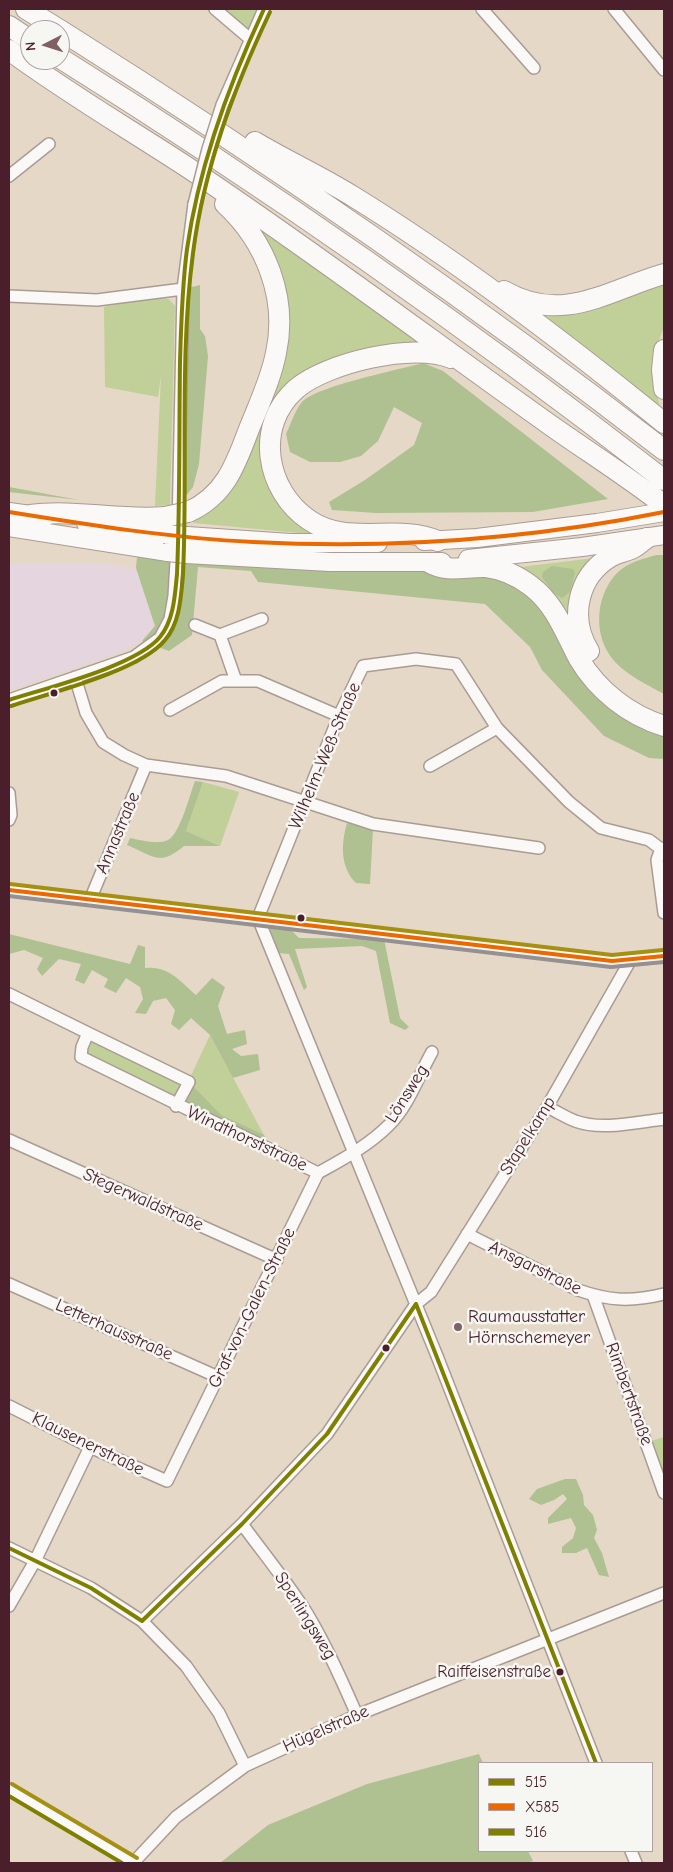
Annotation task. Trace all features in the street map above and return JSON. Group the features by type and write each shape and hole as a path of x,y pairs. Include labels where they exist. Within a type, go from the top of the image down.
{"highway":[{"path":"26,9 44,20"},
{"path":"9,26 20,33"},
{"path":"70,36 226,137 430,277 664,450"},
{"path":"9,50 46,77 190,170 473,367 553,427 611,464 663,510"},
{"path":"70,64 224,164 410,292 664,480"},
{"path":"226,137 247,137 352,196 408,232 480,283 664,423"},
{"path":"9,539 157,556 168,544 188,512 208,501 224,485 234,468 271,372 279,332 276,292 272,275 257,244 230,210 197,181 190,170"},
{"path":"480,283 494,286 528,301 566,305 606,297 664,274"},
{"path":"664,350 662,370 664,389"},
{"path":"438,541 424,535 355,535 311,522 297,512 278,486 270,456 273,426 278,413 295,390 323,372 384,356 416,351 432,352 473,367"},
{"path":"168,544 187,536 244,541 323,544 438,541 597,523 663,510"},
{"path":"9,512 31,515 50,512 131,519 168,544"},
{"path":"9,527 330,562 430,562 510,556 656,536"},
{"path":"656,536 633,549 611,556 596,567 584,582 579,600 578,616 580,631 586,647 610,680 632,698 664,713"},
{"path":"430,562 440,568 486,567 502,570 532,586 555,611 580,659 606,693 637,715 664,726"}],"street":[{"path":"215,9 249,38"},
{"path":"9,700 134,657 160,638 170,618 174,596 178,527 183,289 194,204 206,156 222,105 249,38 264,9"},
{"path":"482,9 534,68"},
{"path":"614,9 664,70"},
{"path":"9,176 49,144"},
{"path":"9,296 97,300 183,289"},
{"path":"195,625 220,635 262,619"},
{"path":"220,635 236,681"},
{"name":"Wilhelm-Weß-Straße","path":"258,918 339,716 363,666 416,659 456,664 497,728 569,802 601,828 649,840 663,848"},
{"path":"75,677 86,713 103,742 124,755 146,765 226,776 373,824 539,848"},
{"path":"170,710 222,682 258,681 339,716"},
{"path":"430,766 497,728"},
{"name":"Annastraße","path":"90,900 146,765"},
{"path":"9,792 11,815 9,820"},
{"path":"663,848 657,860 664,913"},
{"path":"9,890 612,961 630,961 664,956"},
{"path":"258,918 356,1153 596,1762"},
{"name":"Stapelkamp","path":"142,1621 242,1524 327,1434 416,1304 430,1292 547,1106 630,961"},
{"name":"Windthorststraße","path":"9,994 189,1082 176,1106"},
{"name":"Windthorststraße","path":"88,1033 82,1047 81,1057 176,1106 318,1173"},
{"name":"Lönsweg","path":"356,1153 389,1125 397,1115 432,1052"},
{"path":"547,1106 576,1122 615,1125 664,1119"},
{"name":"Stegerwaldstraße","path":"9,1140 277,1260"},
{"path":"318,1173 356,1153"},
{"name":"Graf-von-Galen-Straße","path":"167,1482 318,1173"},
{"name":"Ansgarstraße","path":"467,1234 578,1290 608,1300 644,1299 664,1294"},
{"name":"Letterhausstraße","path":"9,1284 218,1377"},
{"name":"Rimbertstraße","path":"593,1295 664,1493"},
{"name":"Klausenerstraße","path":"9,1406 90,1447 167,1482"},
{"path":"9,1606 35,1561 90,1447"},
{"name":"Sperlingsweg","path":"242,1524 288,1584 309,1617 336,1666 357,1715"},
{"path":"9,1548 91,1588 142,1621 192,1674 220,1713 245,1766"},
{"name":"Hügelstraße","path":"133,1863 176,1818 245,1766 357,1715 664,1593"},
{"path":"9,1789 133,1863"}],"shaded area":[{"path":"9,564 106,564 136,568 155,627 142,641 121,652 9,690"}],"green space":[{"path":"215,9 264,9 249,38"},
{"path":"250,223 283,243 432,346 299,378 263,444 321,535 194,523 190,519 217,502 284,315"},
{"path":"664,282 664,327 655,350 655,389 660,406 521,305"},
{"path":"200,285 200,329 205,336 208,356 199,464 193,487 185,497 183,289"},
{"path":"154,296 169,299 175,306 170,505 155,506 161,376 158,397 105,387 104,307"},
{"path":"423,363 443,371 608,499 533,512 376,513 332,510 329,502 365,480 414,445 422,423 394,407 378,441 361,456 340,462 310,462 290,452 286,434 295,413 302,402 324,390 340,384"},
{"path":"9,487 79,500 9,492"},
{"path":"656,555 664,555 664,694 634,677 614,660 604,644 599,623 605,590 618,572 631,563"},
{"path":"137,557 300,569 425,572 500,578 531,594 565,643 664,730 664,759 649,758 604,736 542,670 530,647 485,604 258,582 251,571 198,567 192,635 169,651 142,641 155,626 136,568"},
{"path":"594,558 571,620 512,568"},
{"path":"552,566 573,569 575,572 570,592 562,598 553,592 542,577 543,572"},
{"path":"195,781 203,782 186,831 220,846 184,846 168,856 156,858 127,845 130,838 149,842 168,840 177,830"},
{"path":"203,782 239,792 220,846 186,831"},
{"path":"347,823 373,829 370,884 356,883 347,870 343,847"},
{"path":"269,926 290,929 299,938 384,939 400,1018 409,1027 405,1030 390,1023 376,951 362,946 295,949 307,987 304,990 289,954 279,953"},
{"path":"9,934 130,964 138,945 145,947 145,968 160,969 173,975 196,995 212,978 225,987 218,1006 227,1034 245,1030 247,1044 232,1049 241,1056 258,1054 260,1070 233,1078 210,1035 191,1018 179,1030 171,1024 175,1010 166,998 153,1001 146,1014 135,1013 143,999 140,987 126,978 116,993 104,987 108,979 92,970 84,984 75,980 81,964 59,959 42,976 37,969 43,958 24,950 9,954"},
{"path":"88,1033 188,1082 210,1035 272,1150 81,1057"},
{"path":"189,1082 221,1115 264,1135 272,1150 176,1106"},
{"path":"664,1437 664,1474 651,1441"},
{"path":"565,1479 576,1479 583,1495 584,1505 593,1515 597,1530 594,1538 602,1553 609,1577 599,1575 587,1548 576,1553 562,1553 562,1547 573,1538 576,1528 571,1518 548,1524 548,1518 567,1499 563,1494 541,1505 529,1499 537,1489"},
{"path":"479,1754 483,1762 478,1762 478,1852 528,1852 533,1861 527,1863 220,1863 268,1825 367,1784"}],"transit line":[{"name":"515","path":"9,700 89,675 131,657 148,648 160,637 171,615 177,574 180,362 187,249 192,218 207,156 238,67 264,9"},
{"name":"516","path":"11,706 93,680 136,662 153,651 165,640 177,618 183,575 186,333 193,253 205,190 222,129 244,70 270,12"},
{"name":"X585","path":"9,512 161,534 253,542 304,544 408,543 460,540 563,529 664,512"},
{"path":"10,884 612,955 663,950"},
{"name":"X585","path":"9,890 612,961 664,956"},
{"path":"9,896 611,967 664,962"},
{"name":"515","path":"416,1304 596,1762"},
{"name":"515","path":"142,1621 242,1524 327,1434 416,1304"},
{"name":"515","path":"9,1548 91,1588 142,1621"},
{"path":"12,1784 137,1858"},
{"name":"516","path":"9,1796 122,1863"}],"place":[{"name":"Raumausstatter Hörnschemeyer","path":"458,1327"},
{"name":"Raiffeisenstraße","path":"560,1672"}]}
